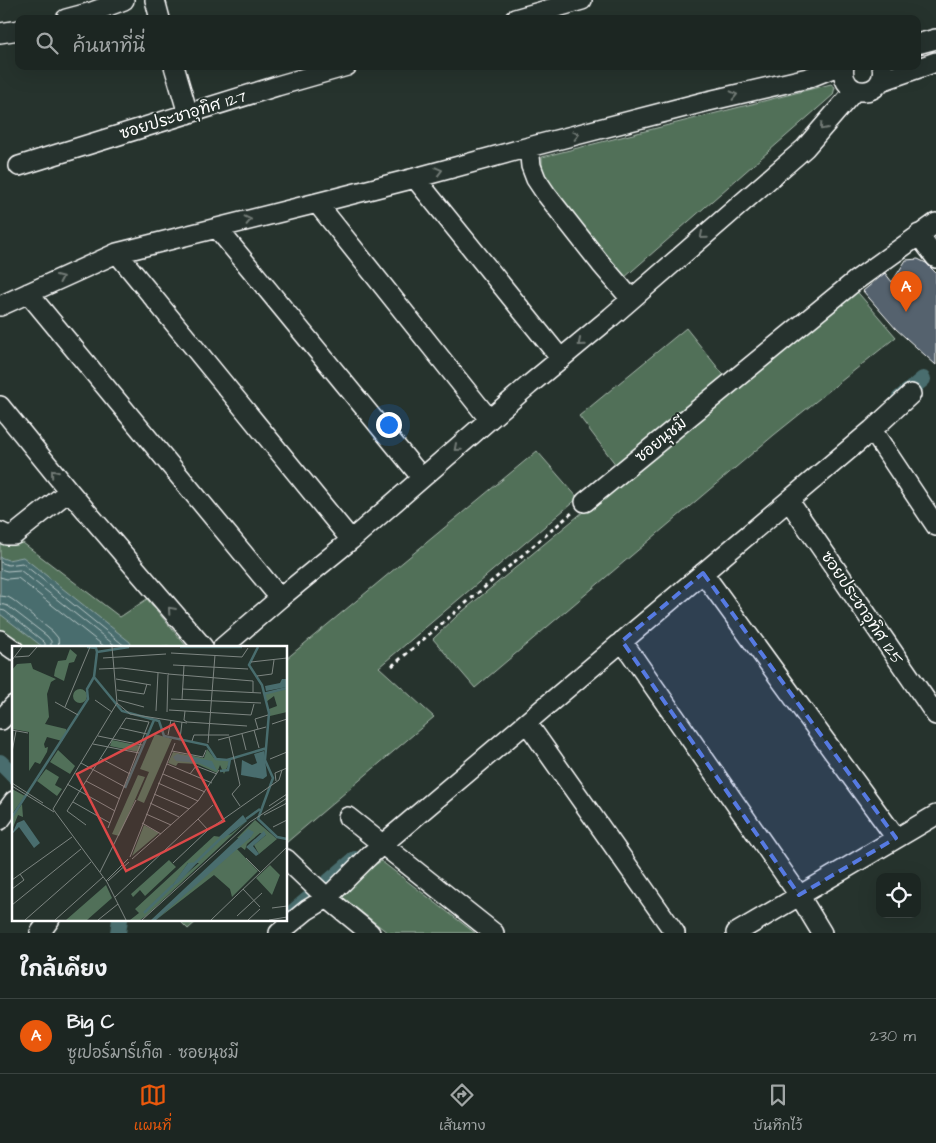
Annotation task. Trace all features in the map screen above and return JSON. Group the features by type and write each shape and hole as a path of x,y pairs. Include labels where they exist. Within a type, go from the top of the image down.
{"street":[{"path":"73,15 90,6 124,0"},
{"path":"155,0 159,15"},
{"path":"529,15 582,0"},
{"path":"0,33 15,31"},
{"path":"921,43 936,39"},
{"path":"921,65 936,62"},
{"path":"175,70 188,114"},
{"name":"ซอยประชาอุทิศ 127","path":"19,166 333,70"},
{"path":"0,306 117,252 415,178 704,102 808,78 828,70"},
{"path":"844,70 844,76 850,86 855,90 867,91 873,89 881,74 899,70"},
{"path":"224,646 351,540 805,148 855,90"},
{"path":"529,147 536,179 546,194 600,264 631,299"},
{"path":"415,178 561,359"},
{"path":"317,203 489,419"},
{"name":"ซอยนุชมี","path":"585,502 855,281 936,223"},
{"path":"217,228 422,478"},
{"path":"919,234 936,258"},
{"path":"117,252 351,540"},
{"path":"28,293 280,598"},
{"path":"279,933 307,910 327,898 370,855 789,501 911,394"},
{"path":"0,406 69,491 202,646"},
{"path":"872,430 936,526"},
{"path":"0,532 6,535 14,535 69,491"},
{"name":"ซอยประชาอุทิศ 125","path":"789,501 936,715"},
{"path":"703,573 896,838"},
{"path":"0,640 12,649"},
{"path":"622,641 799,895 822,933"},
{"path":"1,720 12,707"},
{"path":"526,723 675,933"},
{"path":"0,820 12,804"},
{"path":"736,933 936,815"},
{"path":"348,817 494,933"},
{"path":"288,861 327,898 370,933"},
{"path":"40,933 49,920"}],"path":[{"path":"392,666 585,502"}],"highlighted area":[{"path":"703,573 896,838 799,895 622,641"}],"green space":[{"path":"831,84 835,87 833,95 624,278 542,175 542,157"},
{"path":"854,288 896,337 774,435 475,688 433,639 457,616"},
{"path":"686,328 726,378 616,465 579,416"},
{"path":"537,451 578,498 379,667 434,717 288,841 288,657"},
{"path":"0,543 12,545 23,543 120,617 147,599 186,646 15,646 0,634"},
{"path":"381,861 475,933 388,933 340,895 352,881"},
{"path":"179,920 198,920 188,929"}],"water":[{"path":"0,557 8,560 23,557 130,642 132,646 42,646 0,614"}],"building":[{"path":"918,259 926,263 936,273 936,365 896,329 863,291 885,273 892,282 906,260"}],"waterway":[{"path":"899,399 923,379"},
{"path":"0,762 12,774"},
{"path":"294,911 355,859"},
{"path":"118,933 120,920"}],"place":[{"name":"Big C","path":"906,312"}]}
